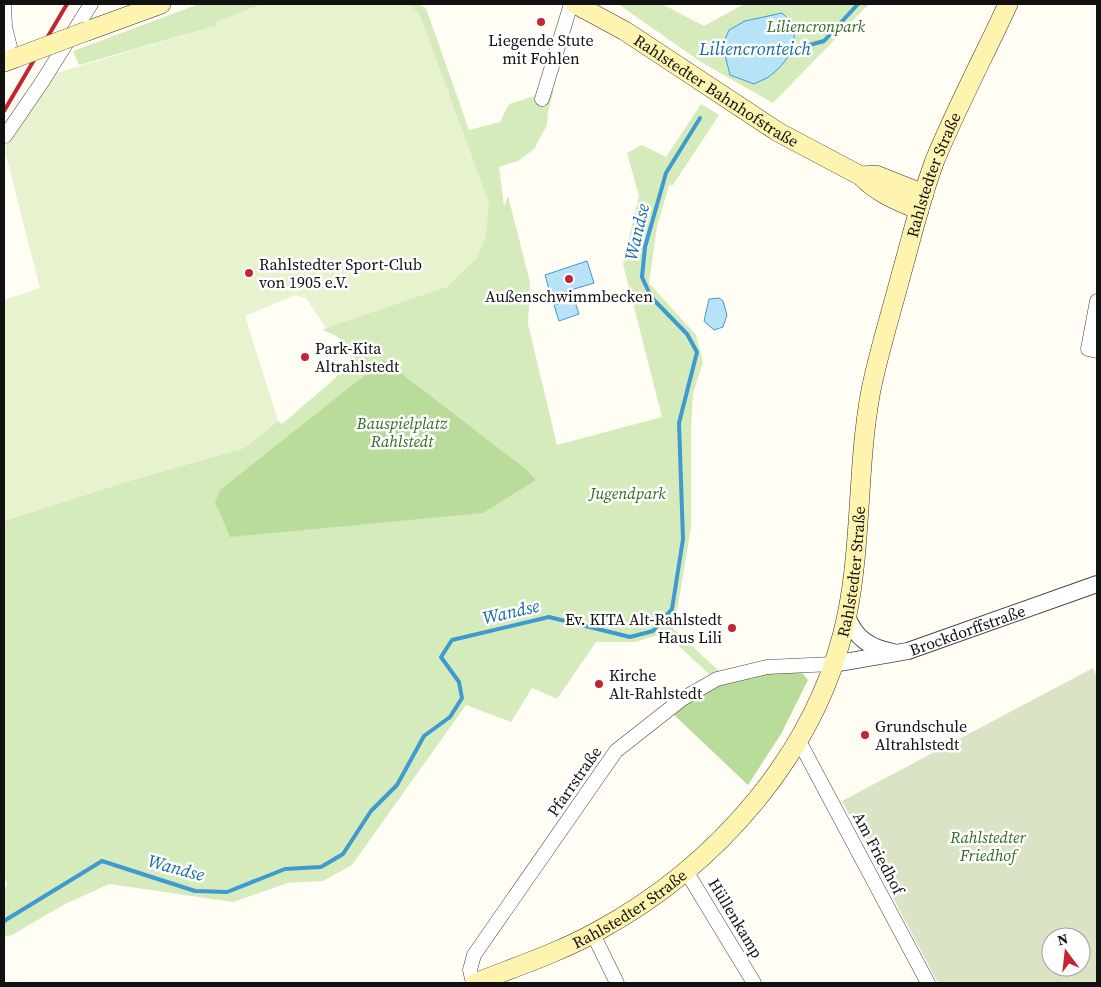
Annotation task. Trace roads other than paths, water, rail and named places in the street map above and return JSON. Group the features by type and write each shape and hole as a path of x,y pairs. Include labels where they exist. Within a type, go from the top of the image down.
{"main road":[{"path":"11,60 161,4"},
{"name":"Rahlstedter Bahnhofstraße","path":"573,4 625,31 778,132 861,176 870,186 891,198 921,202"},
{"name":"Rahlstedter Straße","path":"474,983 593,934 652,898 718,843 751,805 798,739 833,664 847,616 856,547 865,434 871,392 921,202 952,121 1008,4"}],"street":[{"path":"4,4 5,27 11,60"},
{"path":"6,136 91,4"},
{"name":"Rahlstedter Bahnhofstraße","path":"542,99 573,4"},
{"path":"1097,301 1088,349 1097,351"},
{"name":"Brockdorffstraße","path":"833,664 908,651 1097,584"},
{"path":"847,616 855,632 867,643 884,650 908,651"},
{"name":"Pfarrstraße","path":"474,983 470,970 474,955 616,750 682,699 717,678 767,667 833,664"},
{"name":"Am Friedhof","path":"798,739 928,983"},
{"name":"Hüllenkamp","path":"686,871 754,983"},
{"path":"593,934 618,983"}],"water":[{"name":"Liliencronteich","path":"782,13 789,20 793,28 794,37 790,53 785,61 769,76 754,84 730,75 724,51 724,42 729,30 745,21"},
{"name":"Außenschwimmbecken","path":"587,261 594,283 551,296 545,275"},
{"path":"719,298 723,301 727,315 723,327 714,330 704,321 709,299"},
{"path":"574,299 579,314 559,321 554,305"}],"waterway":[{"name":"Wandse","path":"788,51 824,41 858,4"},
{"name":"Wandse","path":"4,921 102,861 195,891 227,892 285,869 321,867 343,854 371,811 397,785 424,736 450,717 462,698 459,682 441,657 452,640 549,617 630,637 653,631 672,609 683,539 679,423 697,352 687,334 651,297 642,277 645,247 666,173 700,118"}],"railway":[{"path":"4,111 67,4"}],"place":[{"name":"Liegende Stute mit Fohlen","path":"541,22"},
{"name":"Rahlstedter Sport-Club von 1905 e.V.","path":"249,273"},
{"name":"Außenschwimmbecken","path":"569,279"},
{"name":"Park-Kita Altrahlstedt","path":"305,357"},
{"name":"Ev. KITA Alt-Rahlstedt Haus Lili","path":"732,628"},
{"name":"Kirche Alt-Rahlstedt","path":"599,684"},
{"name":"Grundschule Altrahlstedt","path":"865,735"}],"park label":[{"name":"Liliencronpark","path":"816,26"},
{"name":"Bauspielplatz Rahlstedt","path":"402,432"},
{"name":"Jugendpark","path":"628,493"},
{"name":"Rahlstedter Friedhof","path":"988,846"}]}
